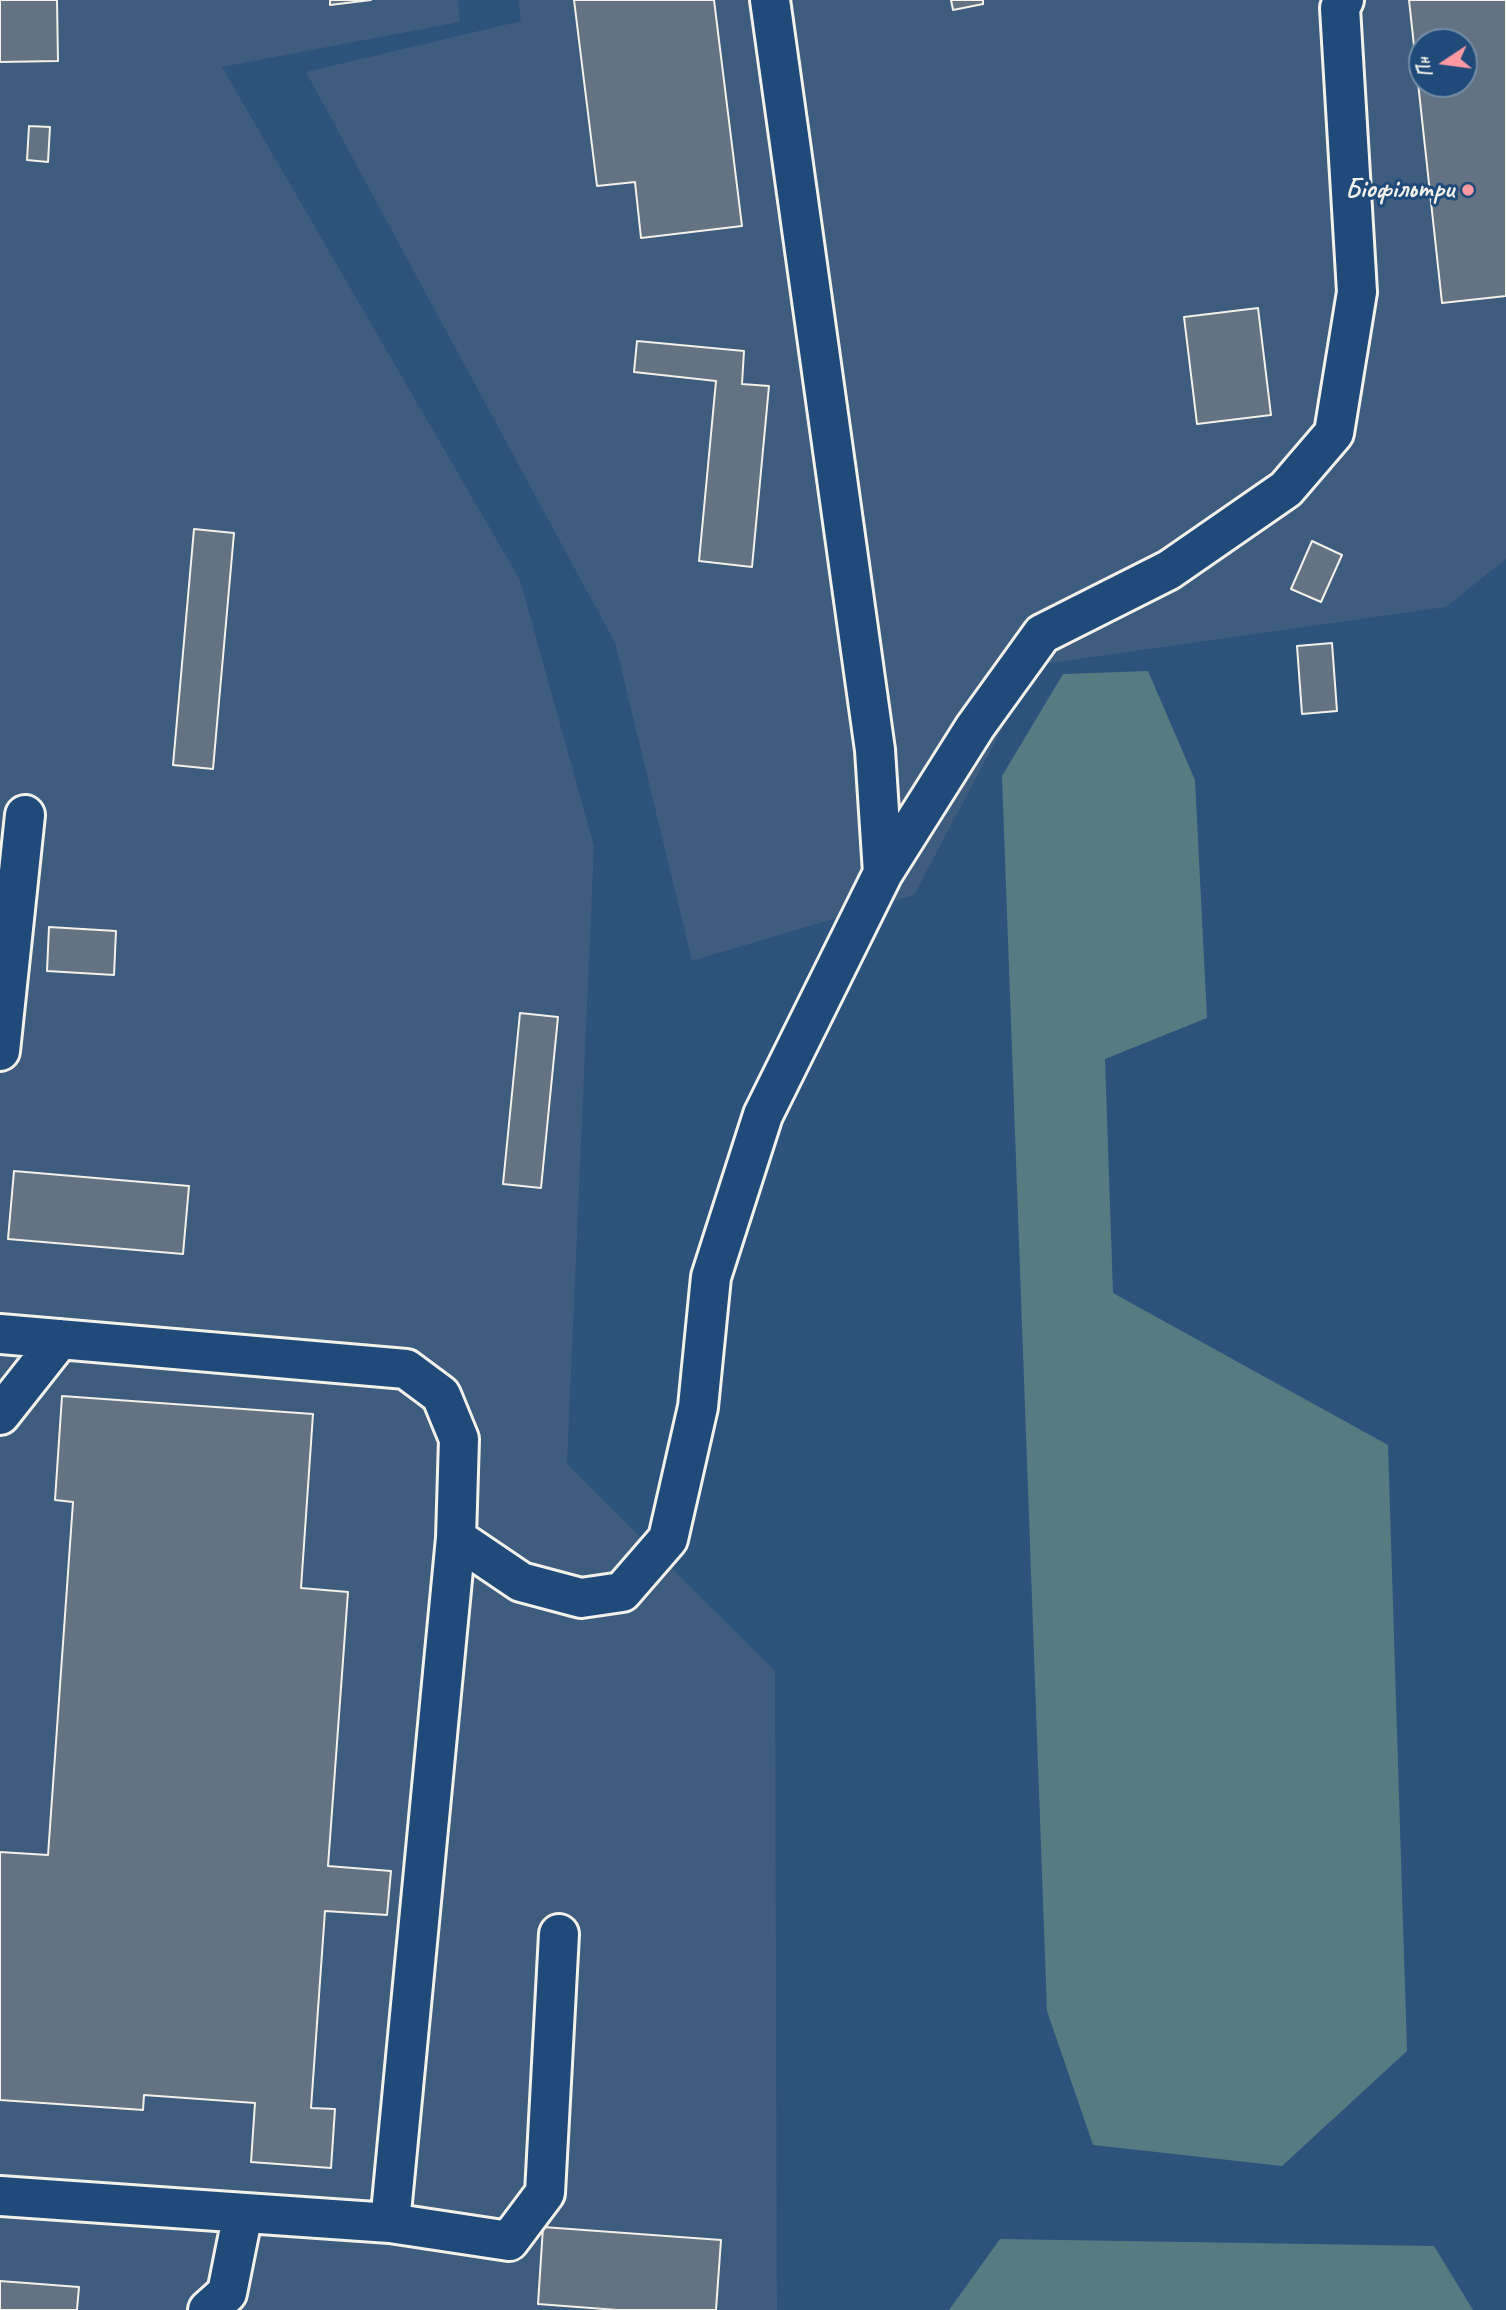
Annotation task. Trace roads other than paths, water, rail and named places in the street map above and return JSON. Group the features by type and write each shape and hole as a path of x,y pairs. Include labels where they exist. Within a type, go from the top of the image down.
{"lane":[{"path":"770,0 875,750 883,873"},
{"path":"456,1538 521,1582 581,1598 622,1592 668,1539 698,1407 711,1277 764,1115 883,873 975,727 1042,634 1169,570 1286,489 1334,433 1357,292 1340,8 1344,0"},
{"path":"0,1051 25,814"},
{"path":"0,1334 406,1369 441,1395 458,1439 456,1538 390,2223"},
{"path":"0,1415 60,1339"},
{"path":"0,2196 390,2223 509,2241 545,2193 559,1934"},
{"path":"208,2310 227,2293 243,2213"}],"place":[{"name":"Біофільтри","path":"1468,190"}]}
